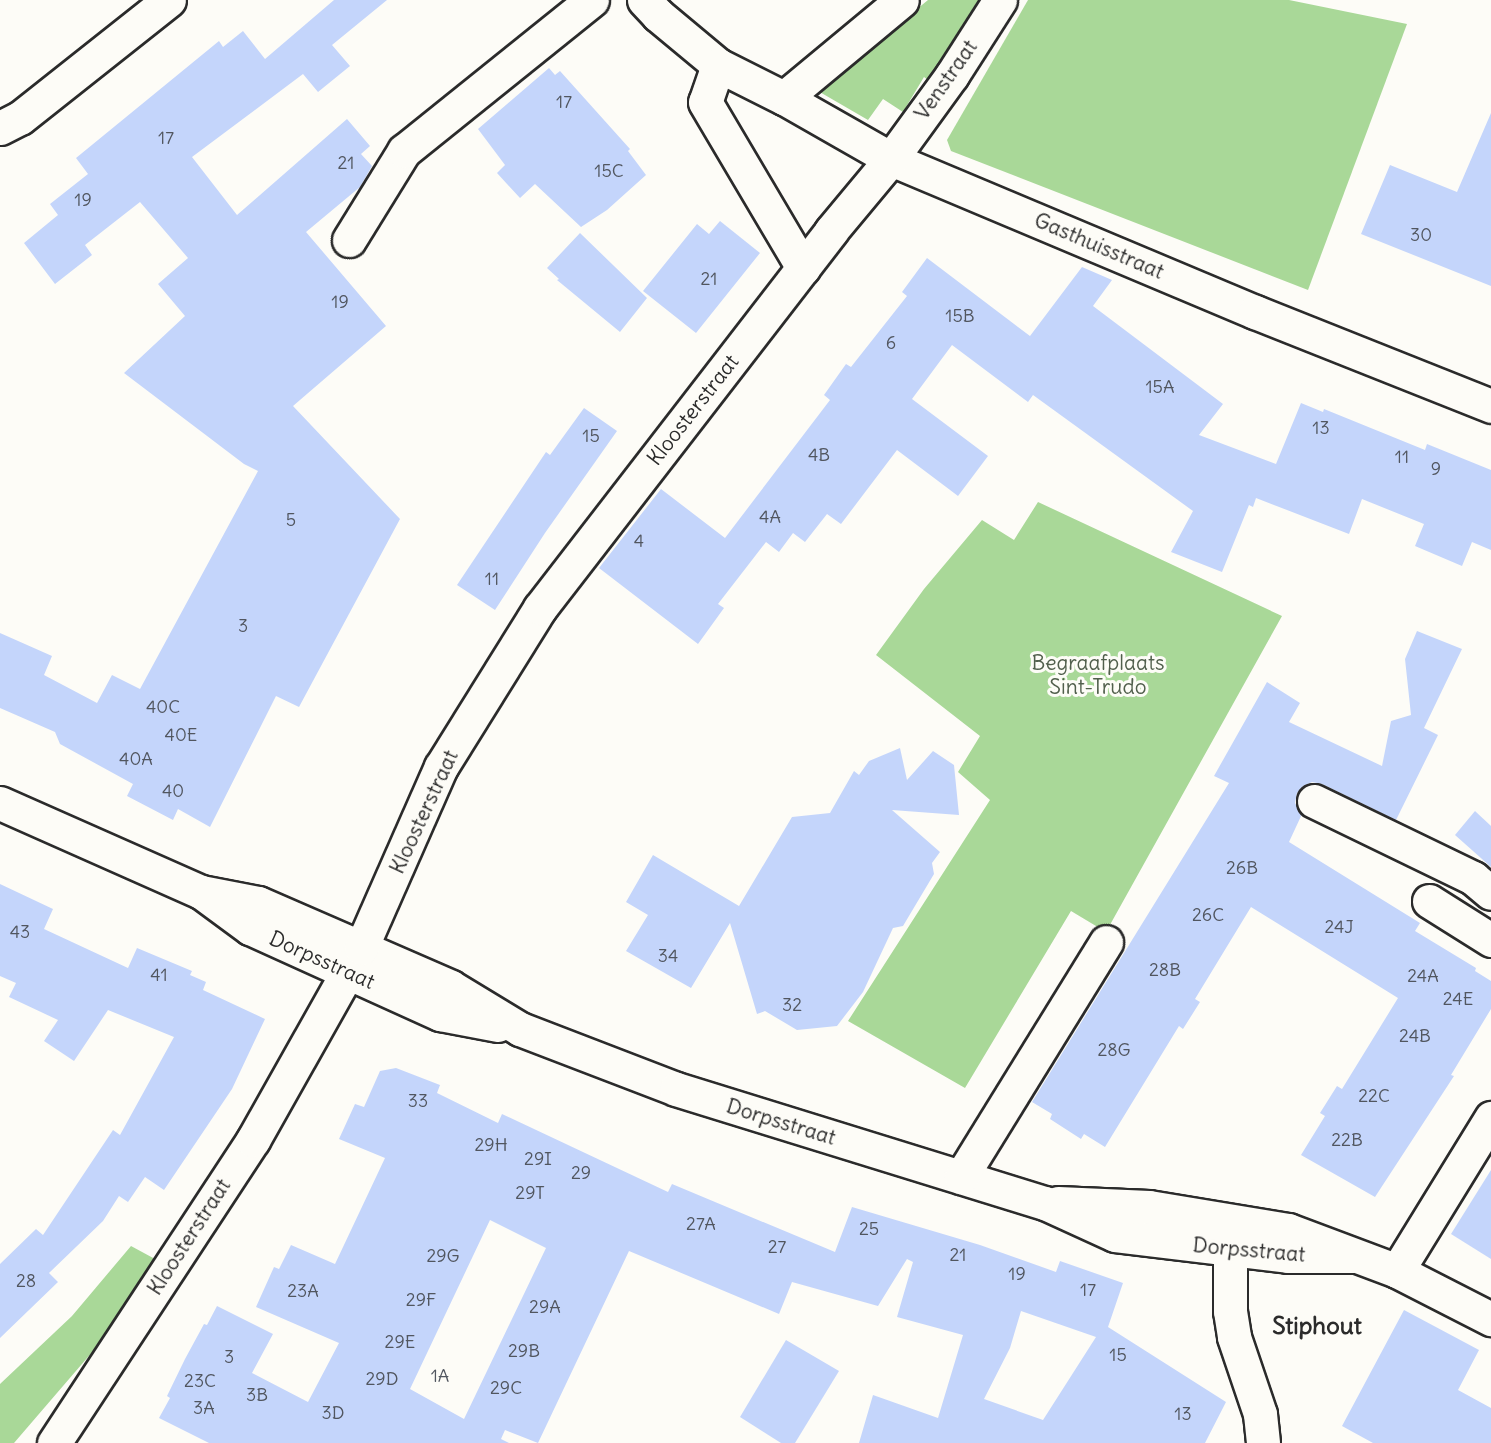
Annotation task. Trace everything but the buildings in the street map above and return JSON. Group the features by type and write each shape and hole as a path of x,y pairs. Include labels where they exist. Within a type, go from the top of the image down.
{"street":[{"path":"0,128 20,118 169,0"},
{"path":"349,240 404,151 592,0"},
{"name":"Gasthuisstraat","path":"644,0 658,15 718,65 784,98 891,159 1255,312 1491,406"},
{"path":"784,98 902,0"},
{"name":"Venstraat","path":"891,159 952,75 1000,0"},
{"path":"718,65 705,102 803,267"},
{"name":"Kloosterstraat","path":"54,1443 253,1140 354,960 441,767 540,608 803,267 891,159"},
{"path":"1314,801 1473,878 1491,894"},
{"name":"Dorpsstraat","path":"0,803 201,892 258,903 354,960 451,987 520,1029 676,1089 1045,1203 1115,1235 1229,1235 1288,1256 1353,1256 1397,1270 1491,1319"},
{"path":"1429,901 1491,940"},
{"path":"961,1178 1106,942"},
{"path":"1397,1270 1491,1118"},
{"path":"1229,1235 1230,1311 1234,1337 1260,1414 1263,1443"}],"green space":[{"path":"928,0 985,0 933,84 924,77 903,112 883,99 868,120 818,91"},
{"path":"1028,0 1289,0 1407,24 1308,290 951,151 947,140"},
{"name":"Begraafplaats Sint-Trudo","path":"1038,502 1282,616 1106,932 1071,911 965,1088 848,1021 990,800 958,772 980,736 876,655 924,589 982,520 1014,540"},
{"path":"131,1246 155,1259 106,1336 14,1443 0,1443 0,1384 72,1316"}],"district":[{"name":"Stiphout","path":"1317,1326"}]}
